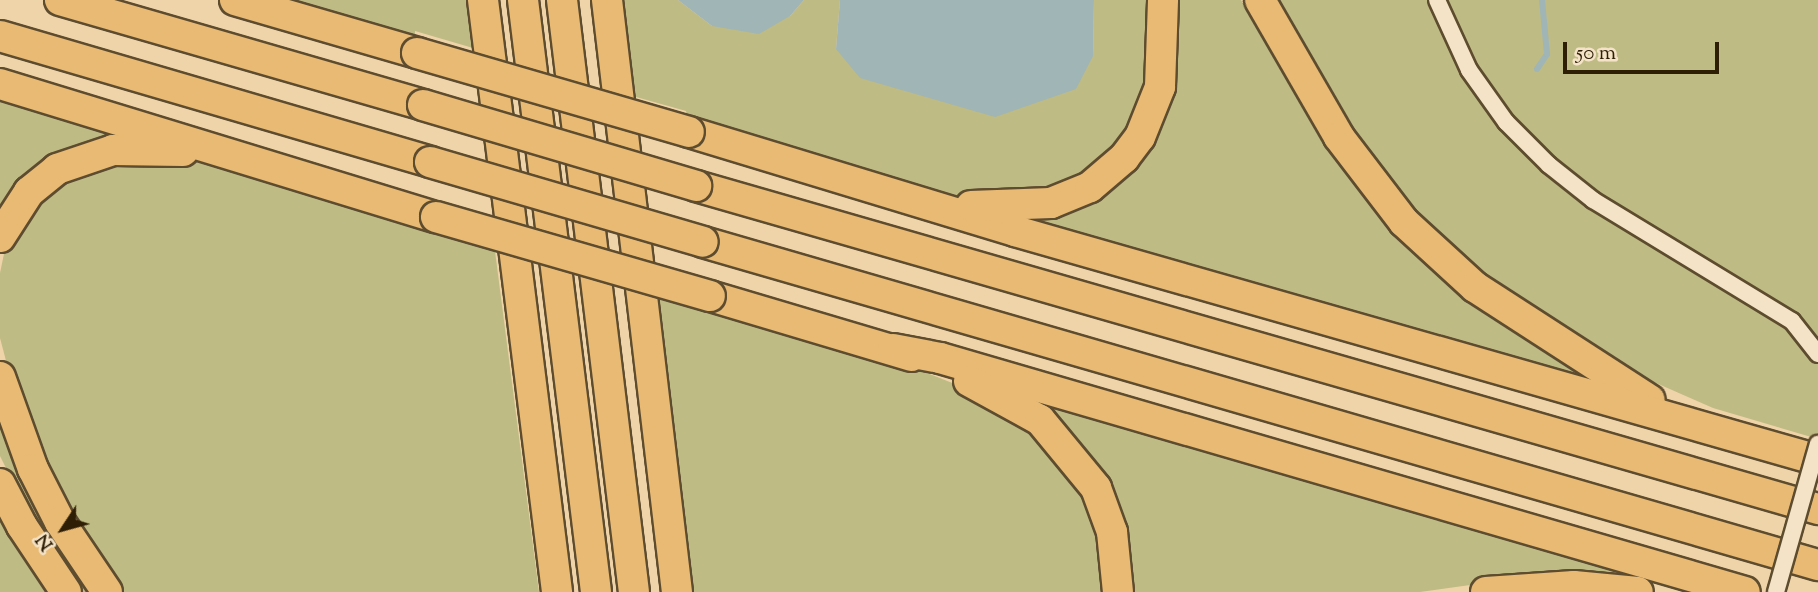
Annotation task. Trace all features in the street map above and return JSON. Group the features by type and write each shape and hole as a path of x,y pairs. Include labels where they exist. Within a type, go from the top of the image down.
{"highway":[{"path":"60,0 1818,509"},
{"path":"235,0 1818,460"},
{"path":"483,0 555,586"},
{"path":"523,0 596,592"},
{"path":"562,0 634,592"},
{"path":"607,0 677,592"},
{"path":"932,203 1034,206 1071,197 1105,177 1140,137 1152,112 1160,87 1163,0"},
{"path":"1260,0 1339,137 1404,222 1475,287 1534,329 1615,382 1696,425"},
{"path":"0,36 1818,565"},
{"path":"0,85 436,217 893,349 940,358 1745,592"},
{"path":"0,237 29,192 57,169 90,155 149,148 270,168"},
{"path":"893,349 993,392 1040,420 1070,453 1096,488 1112,532 1118,592"},
{"path":"0,377 33,469 60,522 107,592"},
{"path":"0,484 22,526 66,592"},
{"path":"672,541 685,592"},
{"path":"1486,592 1574,586 1638,592"}],"street":[{"path":"1437,0 1468,70 1507,122 1549,164 1593,200 1791,321 1818,354"},
{"path":"1776,592 1818,444"}],"shaded area":[{"path":"273,0 466,0 473,48 415,31 415,37"},
{"path":"618,0 678,0 712,26 790,16 804,0 840,0 836,49 1093,56 1094,0 1152,0 1144,113 1127,142 1061,192 965,198 687,117 686,111 629,95"},
{"path":"678,0 804,0 790,16 759,34 712,26"},
{"path":"840,0 1094,0 1093,56 1076,89 995,117 860,78 836,49"},
{"path":"1172,0 1241,0 1324,145 1402,240 1488,315 1610,392 1018,220 1041,218 1117,178"},
{"path":"1273,0 1818,0 1818,439 1713,408 1615,365 1520,305 1455,252 1396,193 1351,136"},
{"path":"0,95 145,137 0,213"},
{"path":"172,155 226,168 495,251 539,592 118,592 98,566 20,414 0,338 0,273 5,249 35,200 93,162"},
{"path":"654,298 922,371 970,390 1047,440 1087,495 1101,532 1108,592 693,592"},
{"path":"1016,391 1644,572 1556,573 1420,592 1127,592 1120,531"},
{"path":"0,422 25,481 93,592 80,592 10,476 0,456"},
{"path":"0,512 50,592 0,592"}],"waterway":[{"path":"1537,69 1547,54 1542,0"}]}
